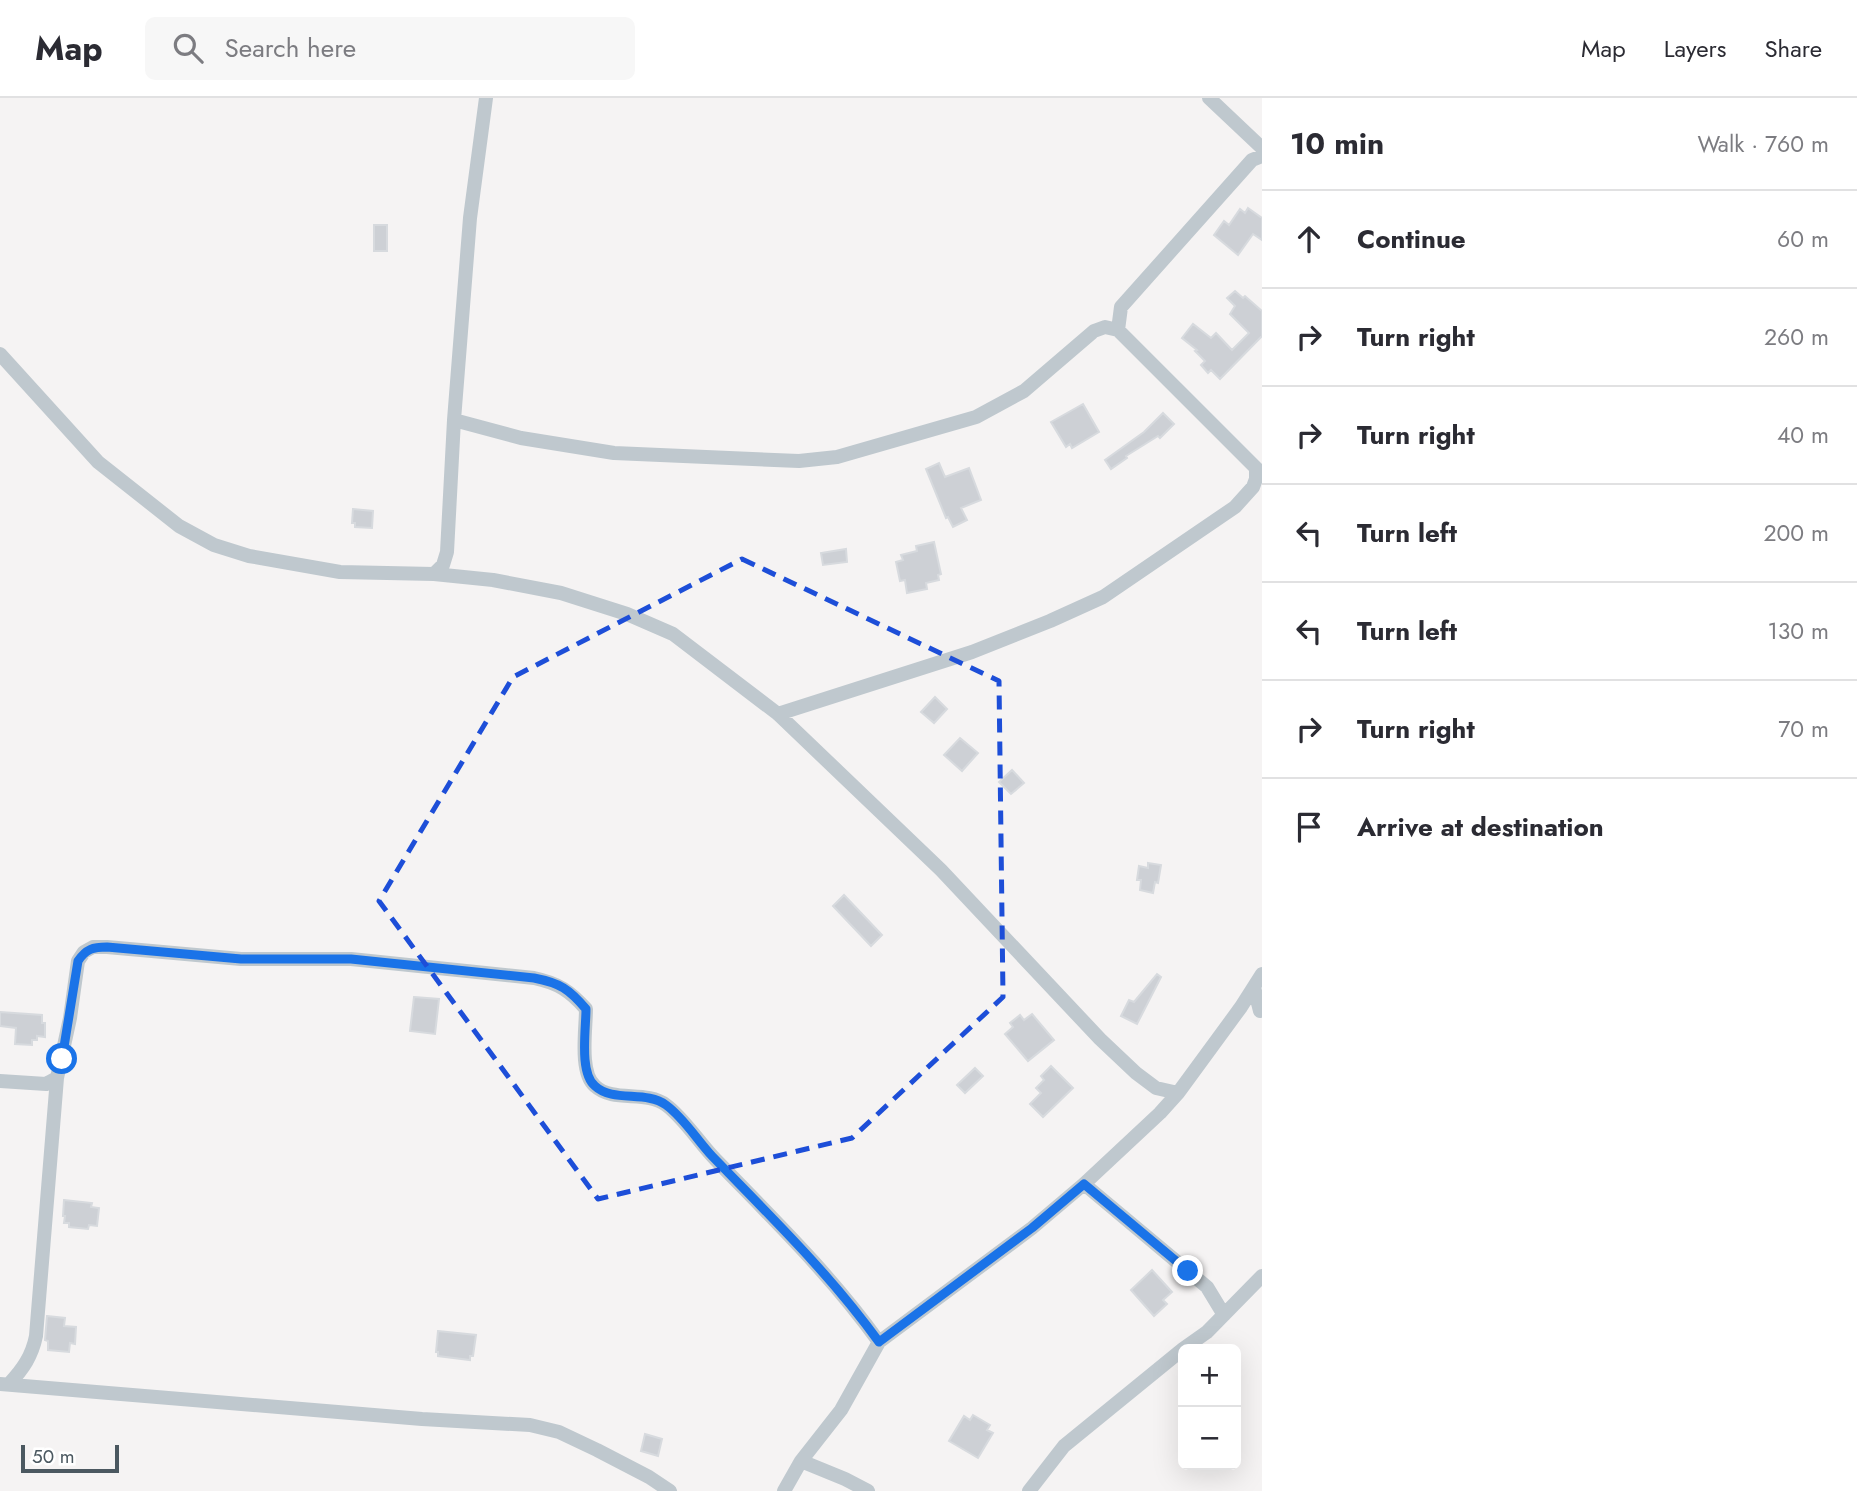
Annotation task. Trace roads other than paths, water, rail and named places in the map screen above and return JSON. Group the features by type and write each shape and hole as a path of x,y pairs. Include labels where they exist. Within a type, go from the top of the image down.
{"street":[{"path":"434,574 443,565 447,552 470,218 486,98"},
{"path":"1209,98 1262,148"},
{"path":"1118,330 1121,307 1252,160 1262,156"},
{"path":"454,420 521,438 614,453 799,461 837,457 976,417 1024,391 1094,331 1105,327 1118,330 1259,471 1256,479 1258,487 1235,508 1103,597 972,652 778,714"},
{"path":"0,354 98,462 179,526 214,545 249,556 340,572 434,574 493,580 561,593 627,614 673,634 778,714 941,870 1100,1038 1156,1088 1178,1093"},
{"path":"5,1384 23,1370 33,1351 57,1078 70,1018 78,961 93,947 241,959 351,959 556,983 572,993 586,1009 584,1061 589,1079 595,1087 607,1093 656,1100 667,1105 699,1142 799,1244 851,1304 879,1342"},
{"path":"1241,1007 1261,1012 1258,980"},
{"path":"784,1491 801,1461 842,1410 879,1342 1032,1228 1160,1113 1178,1093 1258,980"},
{"path":"0,1081 46,1084 57,1078"},
{"path":"1156,1088 1160,1113"},
{"path":"1084,1184 1207,1287 1224,1315"},
{"path":"1190,1344 1207,1332 1262,1276"},
{"path":"1029,1491 1064,1446 1178,1353"},
{"path":"5,1384 530,1426 559,1432 649,1477 670,1491"},
{"path":"801,1461 868,1491"}]}
